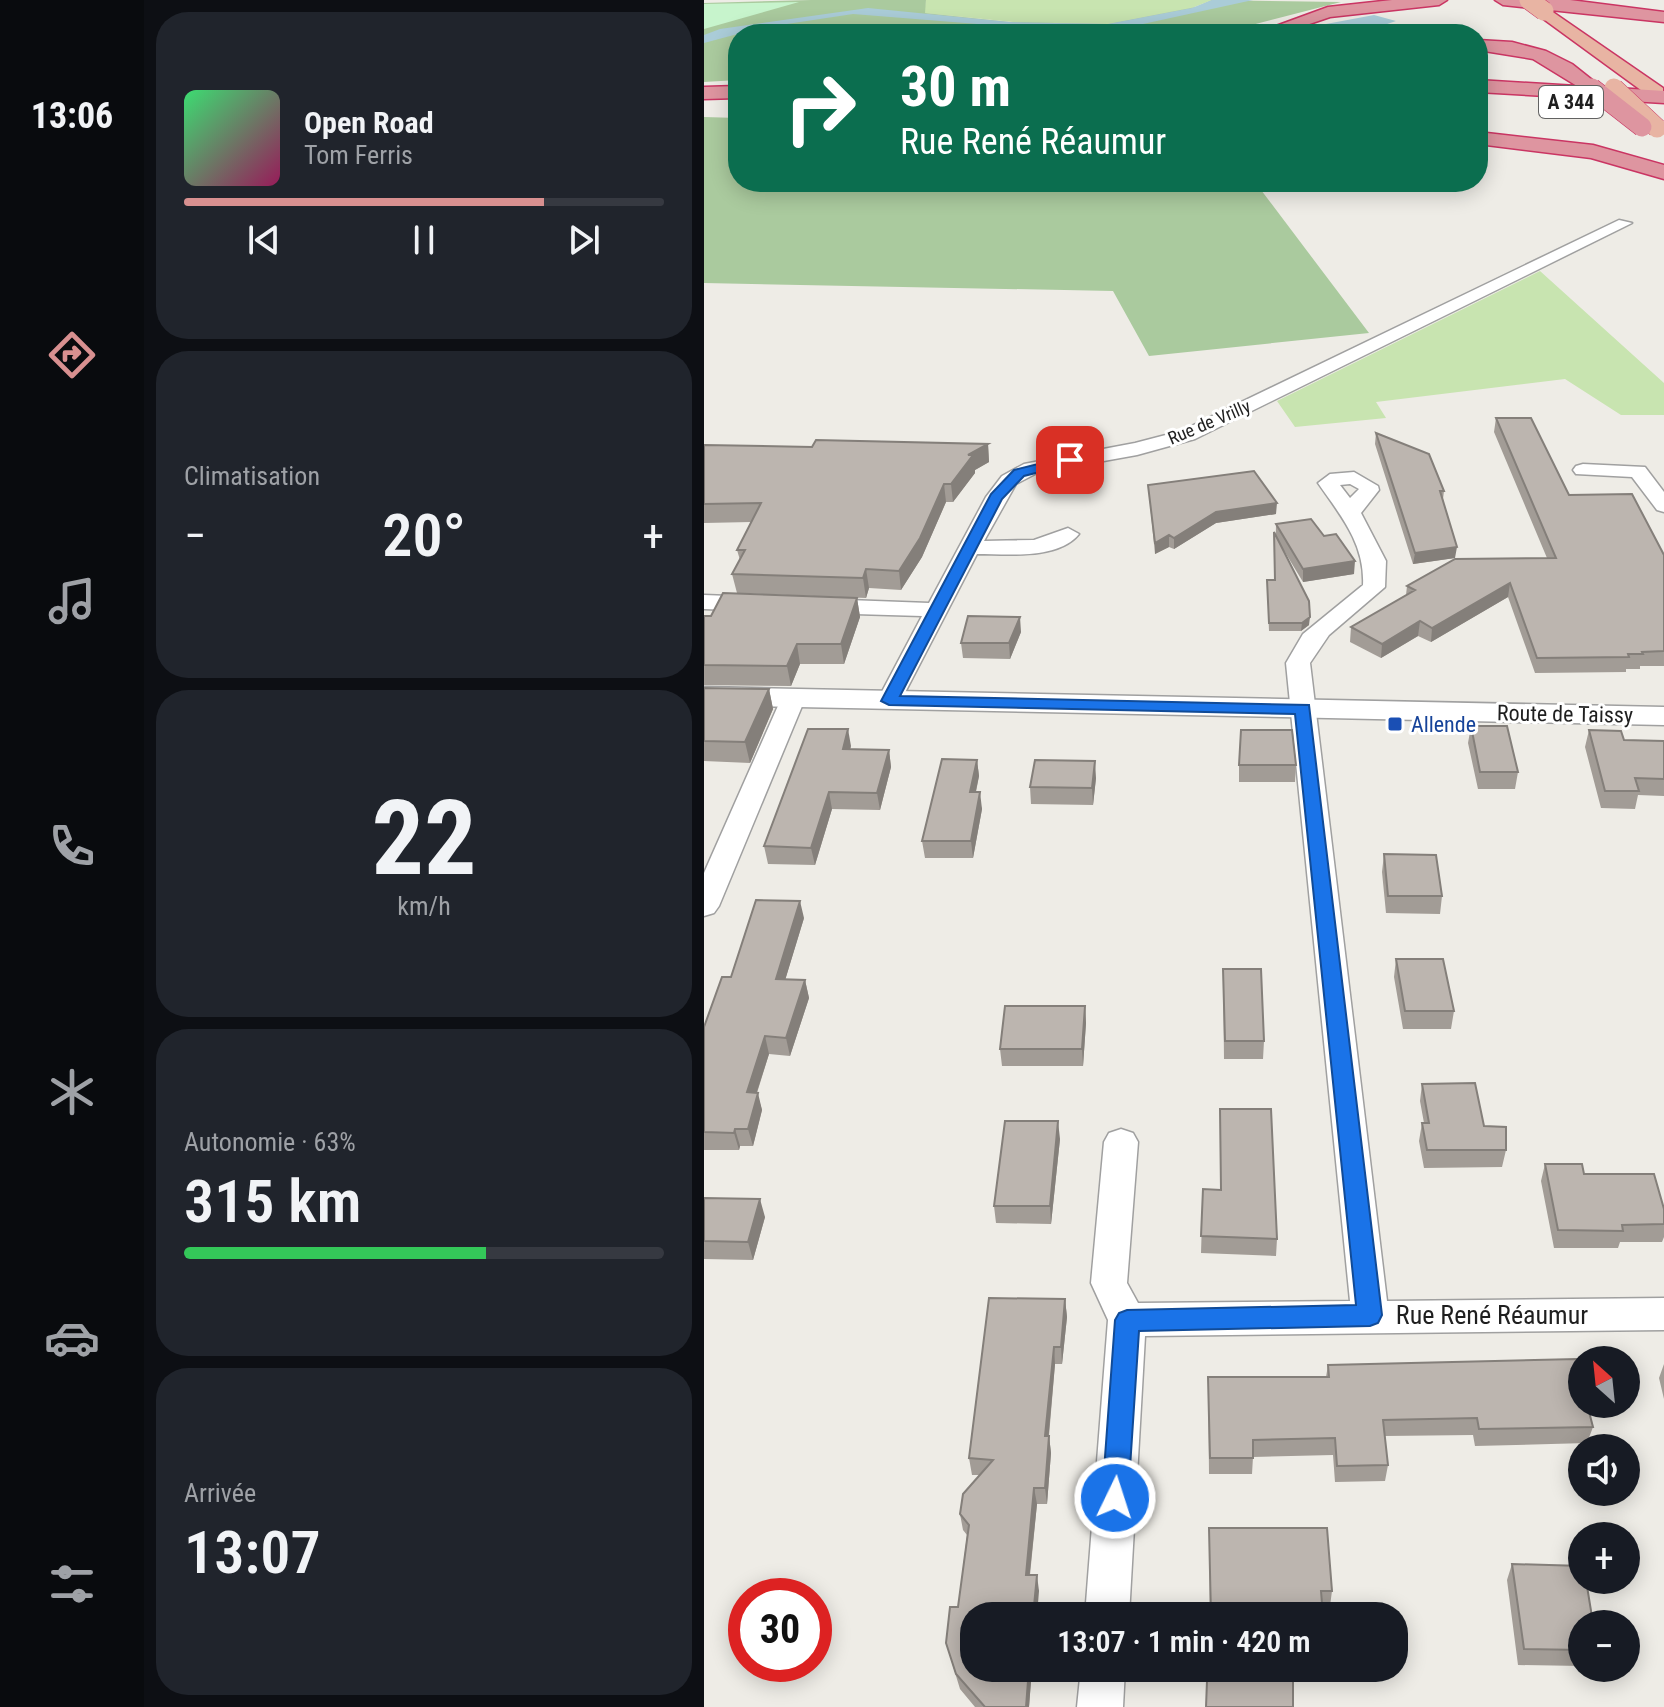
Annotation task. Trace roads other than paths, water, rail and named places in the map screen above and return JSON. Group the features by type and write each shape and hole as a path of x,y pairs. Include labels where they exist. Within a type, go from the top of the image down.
{"highway":[{"path":"1293,24 1328,12 1439,0"},
{"path":"1521,4 1595,7 1664,17"},
{"path":"1521,4 1590,61 1660,127"},
{"path":"1521,4 1662,98"},
{"path":"1488,46 1543,54 1592,88 1660,127"},
{"path":"1488,87 1662,98"},
{"path":"704,93 728,92"},
{"name":"A 344","path":"1488,98 1662,98"},
{"path":"704,105 728,105"},
{"name":"A 344","path":"1488,107 1660,127"},
{"path":"1601,120 1660,127"},
{"path":"1488,139 1593,152 1664,172"}],"street":[{"name":"Rue de Vrilly","path":"889,701 996,497 1019,473 1052,463 1137,449 1188,435 1624,223"},
{"path":"1583,470 1638,471 1664,506"},
{"path":"1350,512 1375,561 1374,587 1345,614 1313,634 1304,645 1298,663 1370,1315"},
{"path":"969,548 1038,545 1060,540 1068,534"},
{"path":"704,602 937,610"},
{"name":"Route de Taissy","path":"704,696 1664,716"},
{"path":"704,906 793,699"},
{"path":"1108,1602 1127,1320 1109,1283 1121,1142"},
{"name":"Rue René Réaumur","path":"1127,1320 1664,1314"},
{"path":"1100,1707 1102,1682"}],"water":[{"path":"1212,0 1253,0 1143,24 1108,24 1192,8"},
{"path":"868,8 1009,22 1108,24 977,24 853,14 787,24 755,24"},
{"path":"1374,15 1396,21 1387,24 1326,24"},
{"path":"728,28 728,37 704,43 704,35"}],"place":[{"name":"Allende","path":"1395,724"}]}
